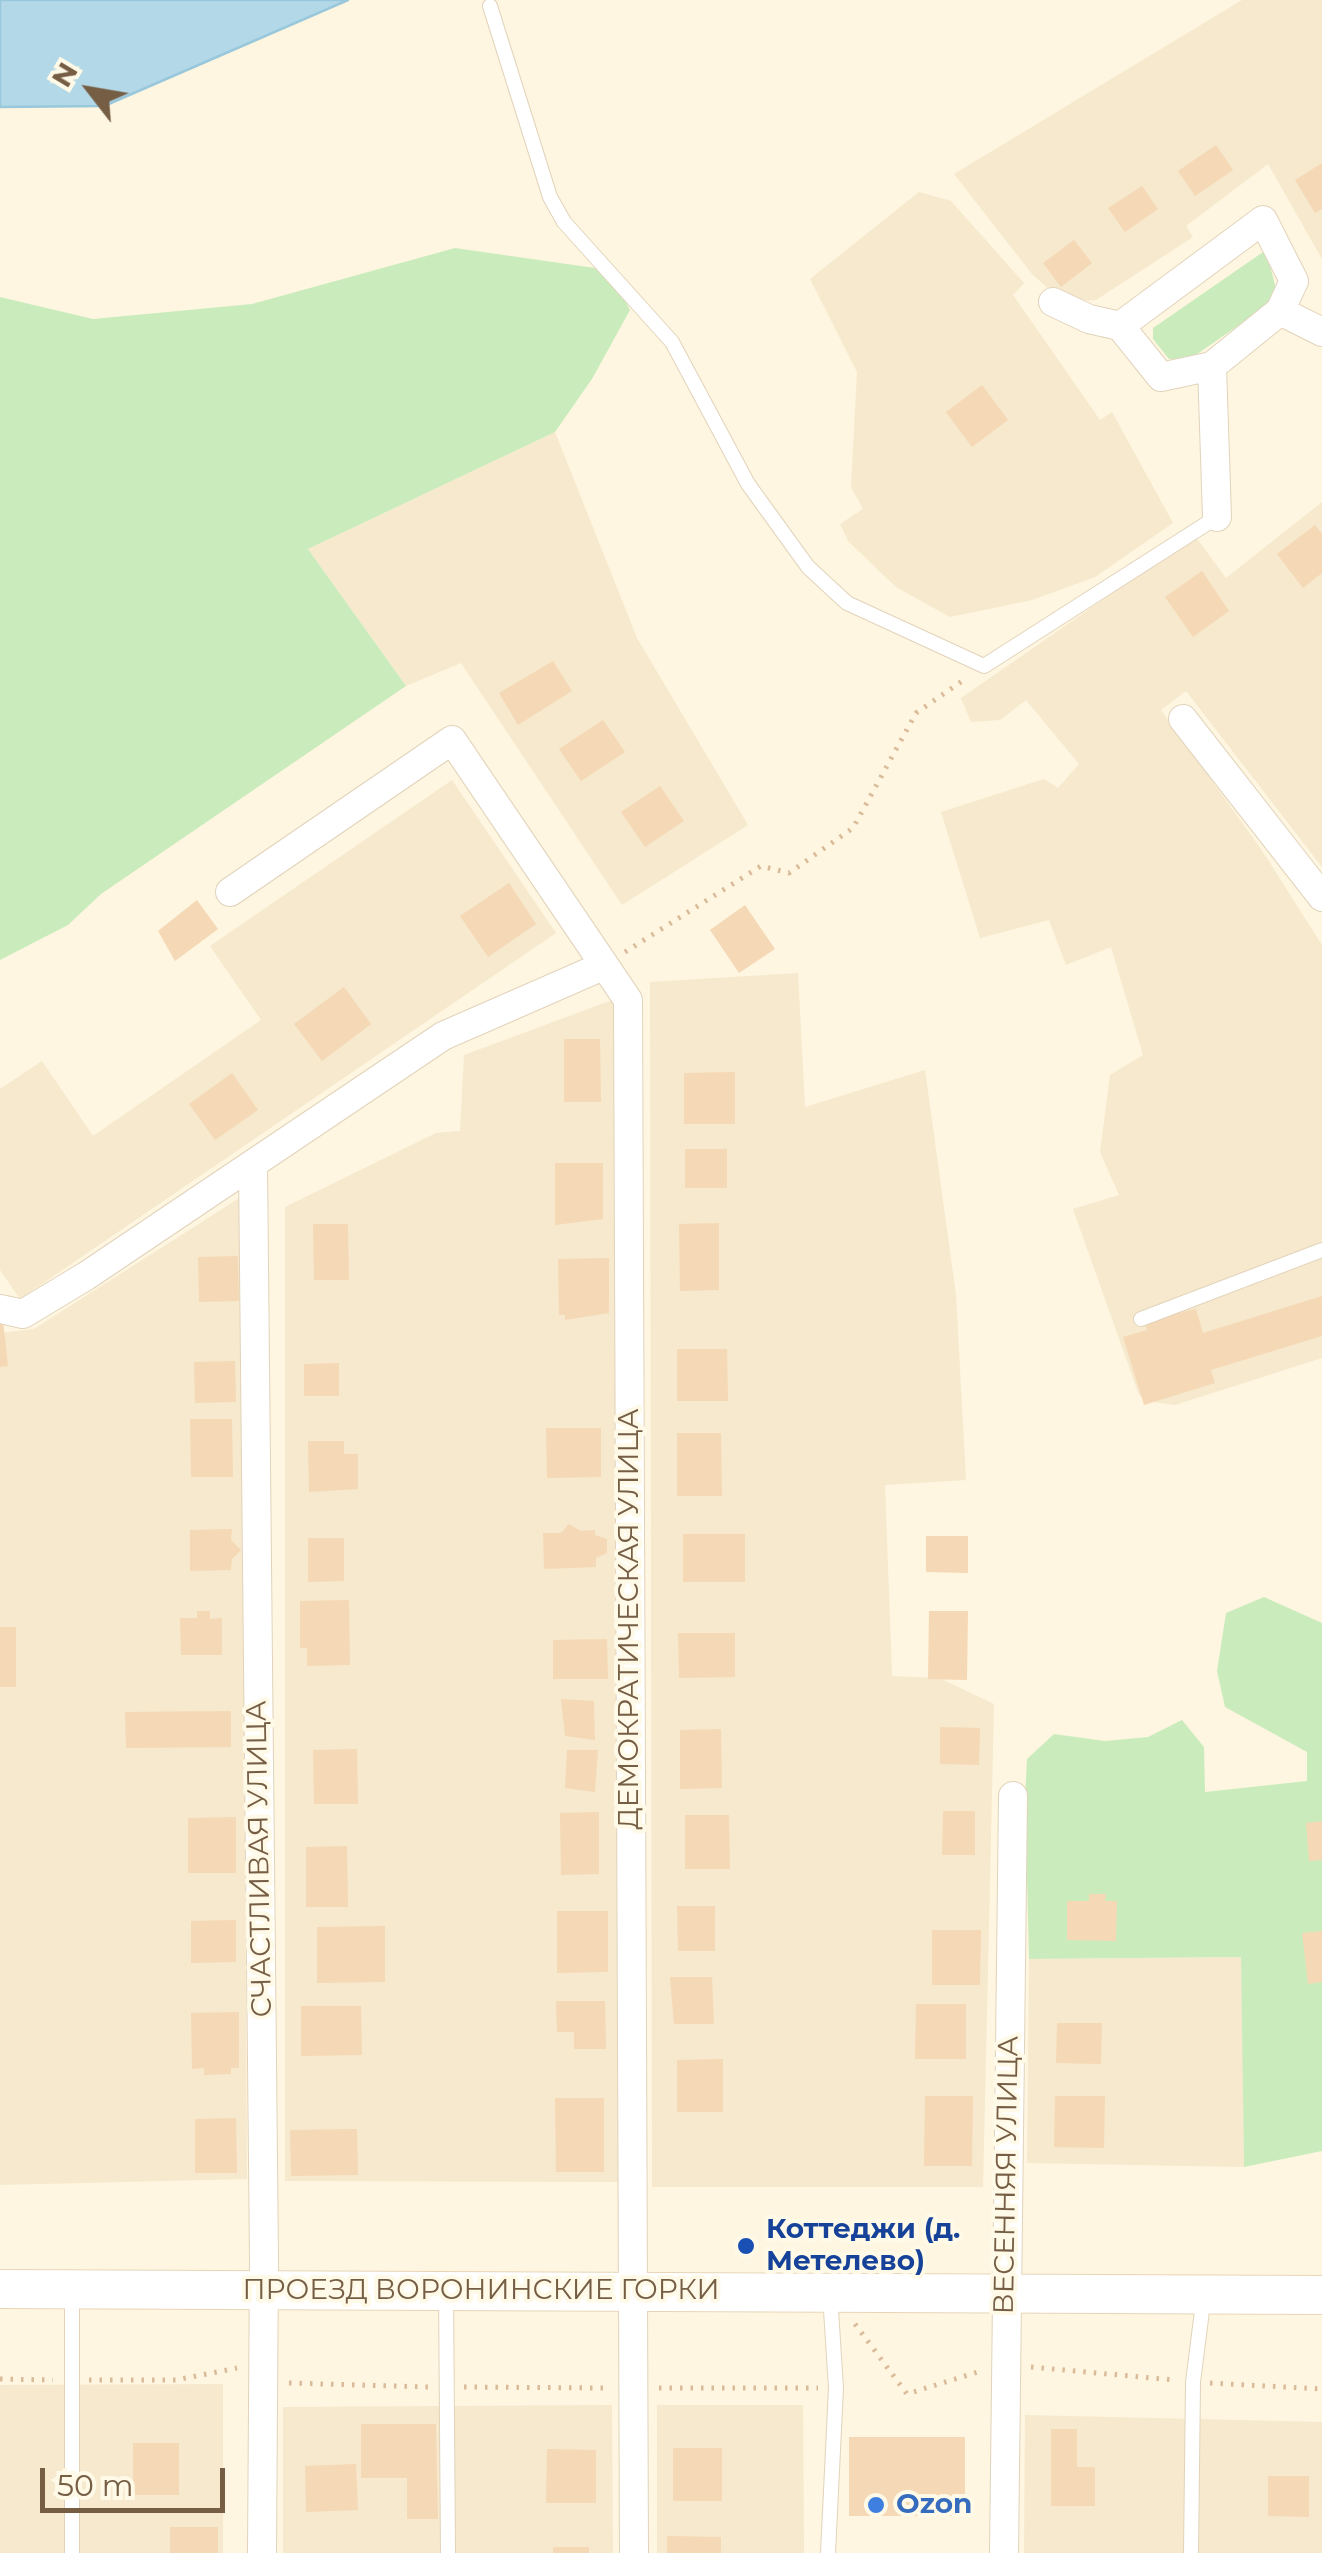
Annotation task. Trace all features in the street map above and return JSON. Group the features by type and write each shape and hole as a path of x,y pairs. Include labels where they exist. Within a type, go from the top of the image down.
{"street":[{"path":"1053,302 1089,319 1120,326 1161,377 1212,366 1280,311 1294,280 1263,220 1120,326"},
{"path":"1280,311 1322,332"},
{"path":"1212,366 1217,517"},
{"path":"1183,719 1322,897"},
{"name":"ДЕМОКРАТИЧЕСКАЯ УЛИЦА","path":"230,892 452,740 628,1000 634,2553"},
{"path":"0,1309 23,1314 253,1165 442,1036 604,966"},
{"name":"СЧАСТЛИВАЯ УЛИЦА","path":"253,1165 264,2290 262,2553"},
{"name":"ВЕСЕННЯЯ УЛИЦА","path":"1004,2553 1012,1796"},
{"name":"ПРОЕЗД ВОРОНИНСКИЕ ГОРКИ","path":"0,2289 1322,2295"}],"lane":[{"path":"490,6 557,209 672,342 748,484 789,543 847,603 984,666 1217,517"},
{"path":"1141,1319 1322,1250"},
{"path":"72,2290 72,2553"},
{"path":"828,2553 836,2388 830,2290"},
{"path":"446,2291 448,2553"},
{"path":"1190,2553 1193,2382 1204,2295"}],"path":[{"path":"604,966 761,866 789,874 853,828 916,713 984,666"},
{"path":"830,2290 907,2394 1004,2364 1193,2382 1322,2389"},
{"path":"0,2379 176,2380 240,2368 264,2382 448,2387 836,2388"}],"shaded area":[{"path":"1242,0 1322,0 1322,259 1268,164 1186,226 1193,237 1096,300 1072,301 1052,292 1032,274 954,174"},
{"path":"919,192 951,201 1024,283 1013,295 1100,420 1112,412 1173,523 1095,577 1032,600 950,617 896,587 848,541 840,524 863,509 851,487 857,372 810,279"},
{"path":"555,432 637,638 748,825 622,905 461,663 406,686 308,549"},
{"path":"1322,502 1322,867 1186,691 1161,710 1261,849 1322,945 1322,1358 1175,1405 1154,1402 1139,1395 1073,1209 1119,1195 1100,1152 1110,1075 1143,1055 1111,947 1066,965 1049,920 980,938 941,812 1044,779 1058,788 1079,764 1026,700 1000,720 971,722 961,698 1195,536 1226,578"},
{"path":"452,780 556,933 20,1299 0,1270 0,1089 42,1061 93,1136 261,1020 210,946"},
{"path":"798,973 805,1107 925,1070 956,1295 966,1480 885,1485 892,1676 939,1678 994,1704 983,2187 652,2187 650,982"},
{"path":"615,999 619,2182 285,2181 285,1207 436,1133 460,1131 464,1055"},
{"path":"241,1197 247,2179 0,2185 0,1333 34,1329"},
{"path":"1242,1957 1244,2167 1027,2163 1029,1959"},
{"path":"223,2384 223,2553 0,2553 0,2385"},
{"path":"612,2405 613,2553 283,2553 283,2407"},
{"path":"657,2405 803,2405 804,2553 657,2553"},
{"path":"1025,2415 1322,2422 1322,2553 1024,2553"}],"green space":[{"path":"455,248 609,270 630,310 592,379 555,432 308,549 406,686 101,894 68,925 0,960 0,297 93,319 252,304"},
{"path":"1266,250 1276,289 1265,307 1190,359 1169,359 1153,339 1153,328"},
{"path":"1264,1597 1322,1623 1322,2151 1244,2167 1241,1957 1029,1959 1025,1798 1027,1759 1054,1734 1105,1741 1148,1737 1182,1720 1204,1747 1205,1792 1307,1781 1307,1752 1225,1707 1217,1671 1226,1613"}],"water":[{"path":"0,0 348,0 104,106 0,107"}],"building":[{"path":"1216,145 1233,170 1195,196 1178,171"},
{"path":"1322,163 1322,209 1315,213 1295,180"},
{"path":"1142,186 1158,209 1125,232 1108,208"},
{"path":"1074,240 1092,263 1061,287 1043,263"},
{"path":"982,385 1008,420 972,447 946,412"},
{"path":"1315,525 1322,534 1322,573 1303,588 1277,554"},
{"path":"1202,571 1229,611 1193,637 1165,597"},
{"path":"553,661 572,691 518,725 499,693"},
{"path":"603,720 625,752 581,781 559,749"},
{"path":"660,786 684,821 645,847 621,812"},
{"path":"509,883 536,924 488,957 460,916"},
{"path":"197,900 218,929 175,961 158,931"},
{"path":"745,905 775,949 739,973 710,930"},
{"path":"344,987 371,1024 322,1061 294,1024"},
{"path":"564,1039 600,1039 601,1102 564,1102"},
{"path":"735,1072 735,1124 684,1124 684,1073"},
{"path":"232,1073 258,1110 215,1140 189,1104"},
{"path":"685,1149 727,1149 727,1188 685,1188"},
{"path":"555,1163 603,1163 603,1219 555,1225"},
{"path":"719,1223 719,1290 680,1291 679,1224"},
{"path":"313,1224 348,1224 349,1280 314,1280"},
{"path":"238,1256 239,1301 199,1302 198,1257"},
{"path":"609,1258 609,1313 565,1320 565,1315 559,1315 558,1259"},
{"path":"1322,1296 1322,1336 1211,1370 1215,1383 1144,1405 1123,1337 1147,1330 1144,1320 1196,1309 1203,1333"},
{"path":"3,1320 8,1366 0,1367 0,1321"},
{"path":"677,1349 727,1349 728,1401 677,1401"},
{"path":"235,1361 236,1402 195,1403 194,1362"},
{"path":"339,1363 339,1396 304,1396 304,1364"},
{"path":"190,1419 232,1419 233,1477 191,1477"},
{"path":"546,1428 601,1428 601,1477 547,1478"},
{"path":"677,1433 721,1433 722,1496 677,1496"},
{"path":"308,1441 344,1441 344,1454 358,1454 358,1489 309,1492"},
{"path":"569,1524 581,1531 595,1530 595,1535 607,1539 607,1553 596,1558 596,1567 544,1569 543,1533 561,1533"},
{"path":"232,1529 231,1540 241,1550 232,1559 231,1570 190,1571 190,1530"},
{"path":"683,1534 745,1534 745,1582 683,1582"},
{"path":"926,1536 968,1536 968,1573 926,1572"},
{"path":"308,1538 344,1538 344,1581 308,1582"},
{"path":"349,1600 350,1665 307,1666 307,1648 300,1648 300,1601"},
{"path":"197,1611 210,1611 210,1619 222,1618 222,1655 181,1655 180,1618 197,1618"},
{"path":"929,1611 968,1611 967,1680 928,1679"},
{"path":"0,1627 16,1627 16,1687 0,1687"},
{"path":"678,1633 735,1633 735,1677 679,1678"},
{"path":"607,1639 608,1679 553,1679 553,1640"},
{"path":"561,1699 594,1701 595,1740 565,1736"},
{"path":"231,1711 231,1747 126,1748 125,1712"},
{"path":"940,1727 980,1728 979,1765 940,1764"},
{"path":"721,1729 722,1788 680,1789 680,1730"},
{"path":"357,1749 358,1804 314,1804 313,1750"},
{"path":"567,1750 598,1750 595,1792 565,1788"},
{"path":"943,1811 975,1811 975,1855 942,1855"},
{"path":"599,1812 599,1874 561,1875 560,1813"},
{"path":"685,1815 729,1815 730,1869 685,1869"},
{"path":"236,1817 236,1873 188,1873 188,1818"},
{"path":"1322,1821 1322,1860 1309,1861 1306,1823"},
{"path":"347,1846 348,1907 306,1907 306,1847"},
{"path":"1089,1894 1106,1894 1105,1901 1117,1901 1116,1941 1067,1940 1067,1901 1089,1901"},
{"path":"677,1906 715,1906 715,1951 678,1951"},
{"path":"557,1911 608,1911 608,1972 557,1973"},
{"path":"236,1920 236,1962 191,1963 191,1921"},
{"path":"385,1926 385,1982 317,1983 317,1927"},
{"path":"932,1930 981,1930 980,1985 932,1985"},
{"path":"1322,1931 1322,1982 1308,1984 1302,1933"},
{"path":"670,1977 712,1977 714,2024 674,2024"},
{"path":"556,2001 605,2001 606,2049 574,2049 574,2032 557,2032"},
{"path":"916,2004 966,2004 966,2059 915,2059"},
{"path":"301,2006 361,2006 362,2055 301,2056"},
{"path":"239,2012 239,2068 231,2068 231,2074 204,2075 204,2068 192,2069 191,2013"},
{"path":"1057,2023 1102,2023 1101,2064 1056,2063"},
{"path":"723,2059 723,2112 677,2112 677,2060"},
{"path":"925,2096 973,2096 972,2166 924,2166"},
{"path":"1055,2096 1105,2096 1104,2148 1054,2147"},
{"path":"555,2098 604,2098 604,2172 556,2172"},
{"path":"236,2118 237,2173 195,2173 195,2119"},
{"path":"357,2129 358,2175 291,2176 290,2130"},
{"path":"361,2424 436,2424 438,2519 407,2519 407,2478 361,2478"},
{"path":"1051,2429 1077,2429 1077,2467 1095,2467 1095,2506 1051,2506"},
{"path":"849,2437 965,2437 965,2516 849,2516"},
{"path":"133,2443 179,2443 179,2495 133,2495"},
{"path":"673,2448 722,2448 722,2501 673,2501"},
{"path":"547,2449 596,2450 596,2503 546,2503"},
{"path":"356,2464 358,2510 306,2512 305,2466"},
{"path":"1268,2476 1309,2476 1309,2517 1268,2516"},
{"path":"170,2527 218,2527 218,2553 170,2553"},
{"path":"667,2536 721,2537 721,2553 667,2553"},
{"path":"553,2547 589,2547 589,2553 553,2553"}],"place":[{"name":"Коттеджи (д. Метелево)","path":"746,2246"},
{"name":"Ozon","path":"876,2505"}]}
